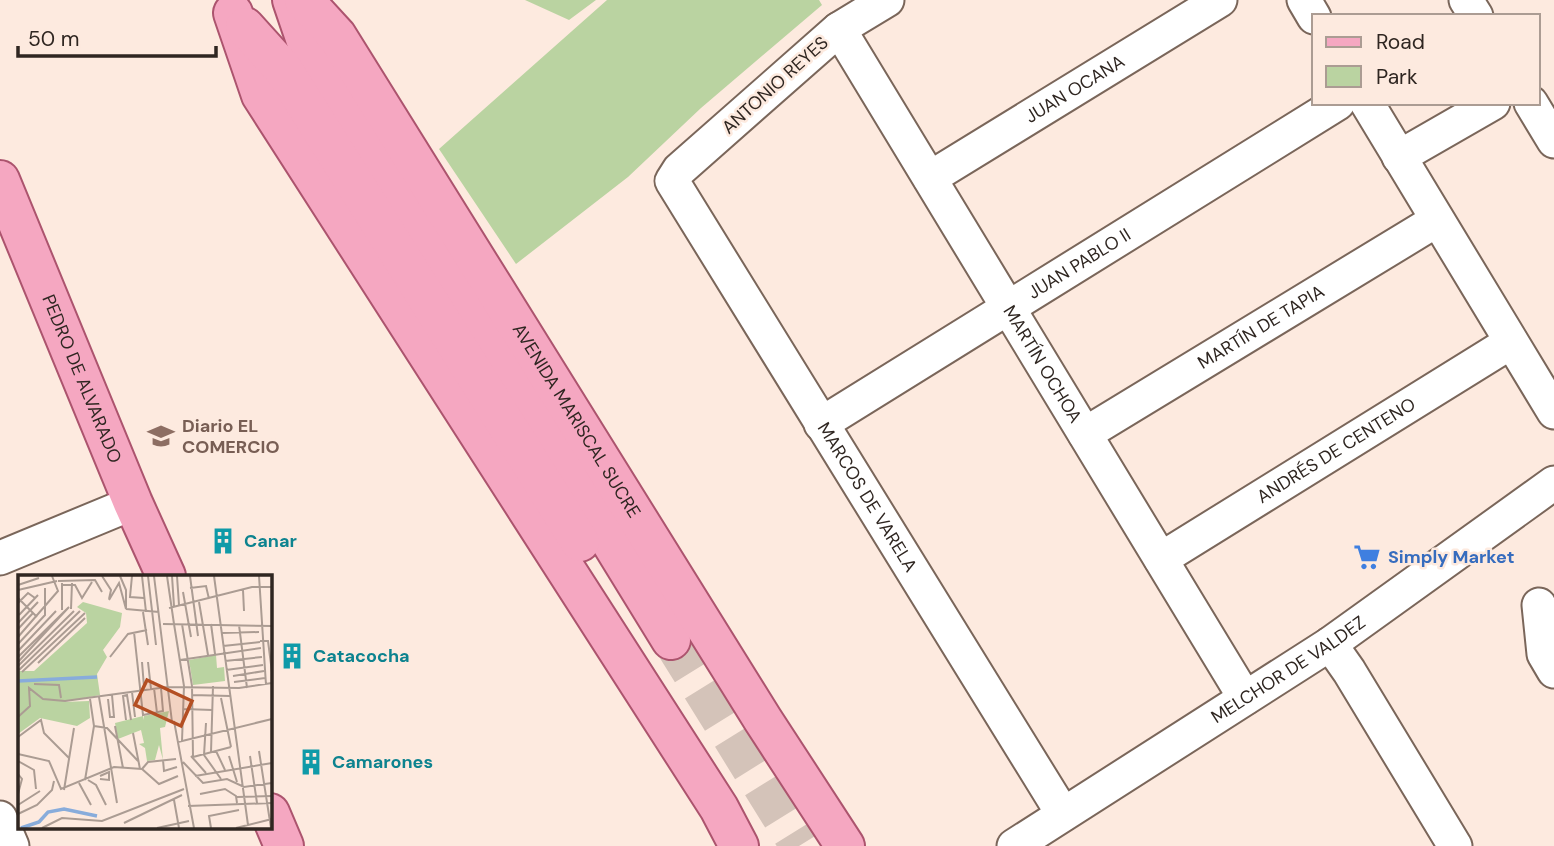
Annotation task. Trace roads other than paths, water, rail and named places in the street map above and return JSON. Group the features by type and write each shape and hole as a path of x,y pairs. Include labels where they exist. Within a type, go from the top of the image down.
{"main road":[{"name":"AVENIDA MARISCAL SUCRE","path":"229,7 283,69 660,647 310,53 292,0"},
{"name":"AVENIDA MARISCAL SUCRE","path":"304,0 338,36 755,708 845,846"},
{"name":"AVENIDA MARISCAL SUCRE","path":"229,7 261,95 719,808 739,846"},
{"name":"PEDRO DE ALVARADO","path":"0,180 133,503 166,575"},
{"path":"817,803 826,832 824,846"},
{"path":"719,808 752,846"},
{"path":"271,815 284,846"}],"street":[{"name":"ANTONIO REYES","path":"672,181 679,170 839,29 887,0"},
{"name":"JUAN OCANA","path":"930,178 1220,0"},
{"name":"MARTÍN OCHOA","path":"839,29 1245,698"},
{"name":"JUAN PABLO II","path":"821,424 1335,105"},
{"path":"1368,105 1554,412"},
{"path":"1399,157 1490,105"},
{"path":"1532,105 1554,141"},
{"name":"MARCOS DE VARELA","path":"672,181 1063,814"},
{"name":"MARTÍN DE TAPIA","path":"1085,434 1437,220"},
{"name":"ANDRÉS DE CENTENO","path":"1161,559 1511,342"},
{"name":"MELCHOR DE VALDEZ","path":"1014,846 1330,644 1554,483"},
{"path":"0,558 133,503"},
{"path":"1539,605 1544,654 1554,671"},
{"path":"1330,644 1455,846"},
{"path":"0,818 12,846"}],"tunnel":[{"path":"671,640 799,846"}],"place":[{"name":"Diario EL COMERCIO","path":"161,436"},
{"name":"Canar","path":"223,541"},
{"name":"Simply Market","path":"1367,557"},
{"name":"Catacocha","path":"292,656"},
{"name":"Camarones","path":"311,762"}]}
